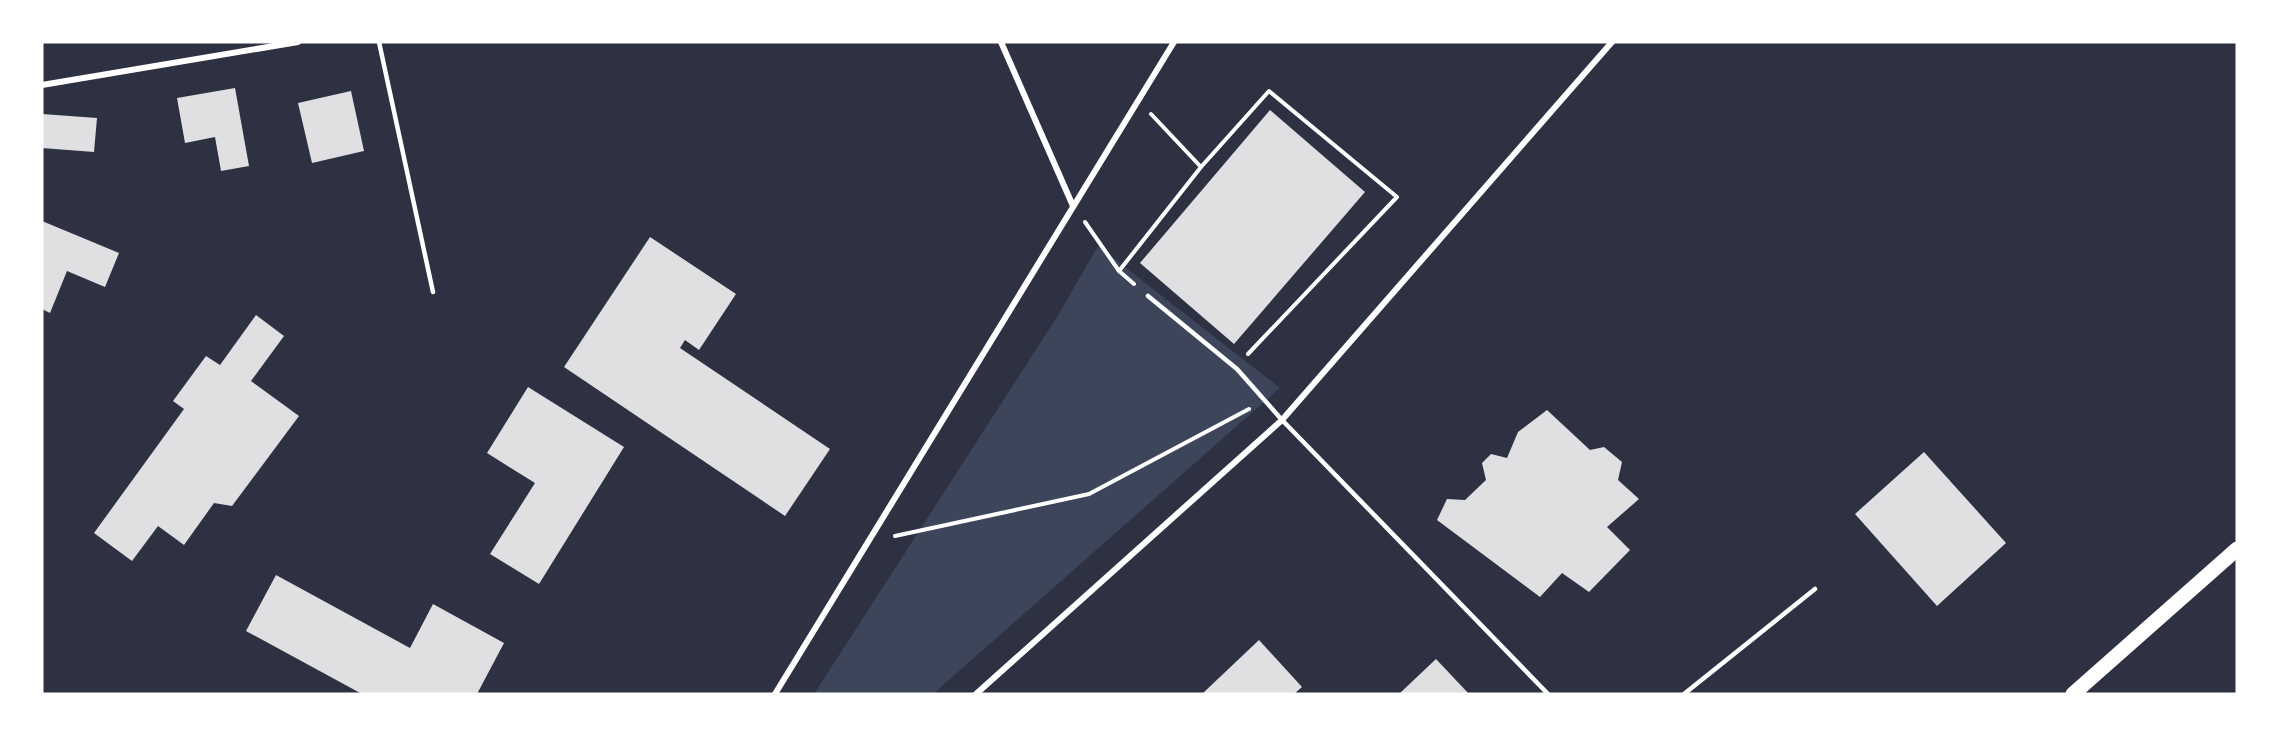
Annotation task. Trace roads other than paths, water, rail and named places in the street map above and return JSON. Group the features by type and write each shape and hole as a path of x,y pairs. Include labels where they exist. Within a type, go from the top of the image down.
{"main road":[{"path":"2073,694 2237,549"}],"street":[{"path":"42,85 298,42"},
{"path":"1001,42 1073,206"},
{"path":"775,694 1174,42"},
{"path":"976,694 1282,420 1611,42"}],"lane":[{"path":"379,42 433,292"},
{"path":"1148,296 1235,368 1282,420 1548,694"},
{"path":"1684,694 1815,589"}]}
